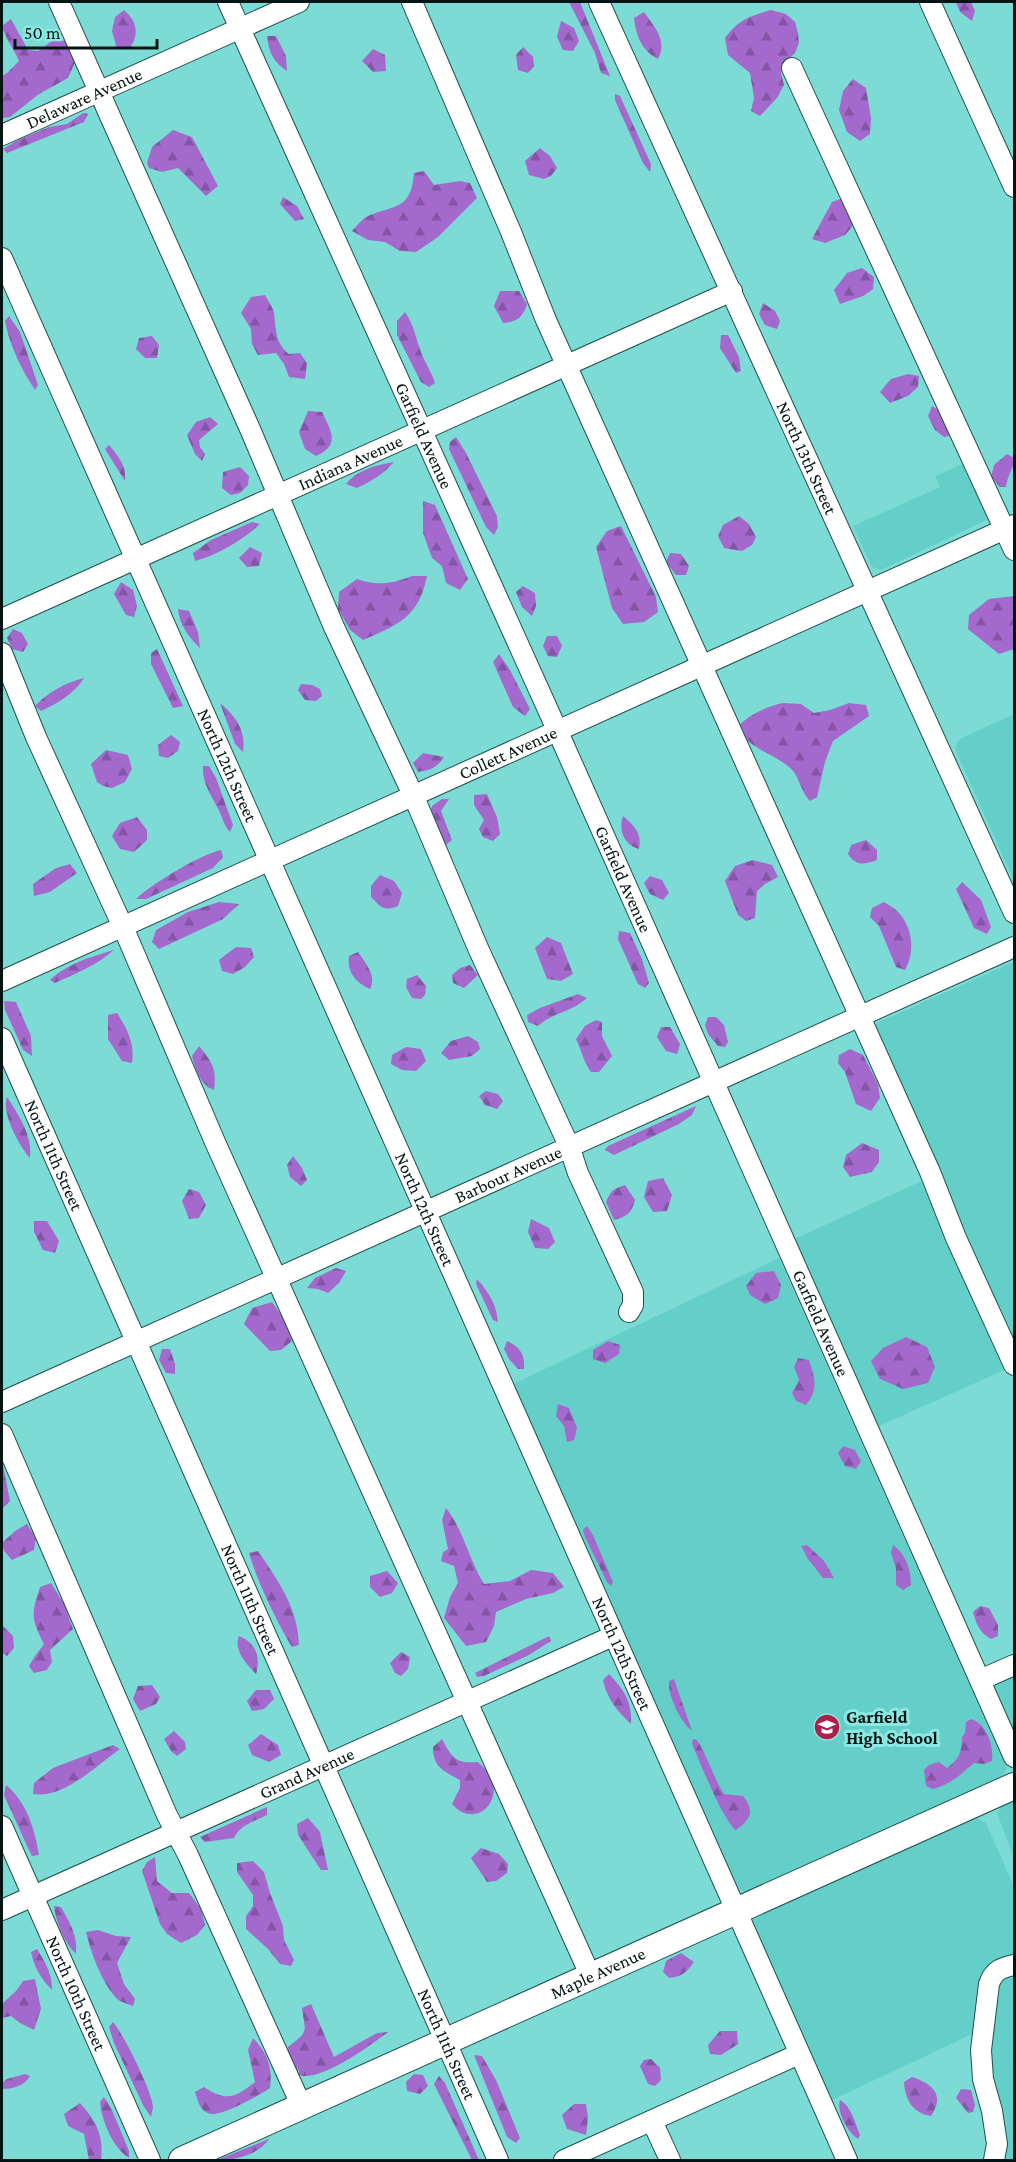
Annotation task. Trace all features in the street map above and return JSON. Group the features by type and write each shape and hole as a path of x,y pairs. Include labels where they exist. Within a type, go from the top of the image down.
{"main road":[{"name":"Maple Avenue","path":"182,2160 1014,1786"}],"street":[{"path":"59,2 278,495 334,627 414,797 478,948 633,1292 633,1305 629,1312"},
{"name":"Garfield Avenue","path":"228,2 558,732 1014,1757"},
{"name":"Delaware Avenue","path":"2,135 299,2"},
{"path":"412,2 511,232 546,320 1014,1365"},
{"name":"North 13th Street","path":"599,2 1014,913"},
{"path":"930,2 1014,187"},
{"path":"792,68 1010,527 1014,550"},
{"name":"North 12th Street","path":"2,258 847,2160"},
{"name":"Indiana Avenue","path":"2,619 732,291"},
{"name":"Collett Avenue","path":"2,981 1010,527"},
{"path":"2,652 36,736 123,927 215,1142 591,1977"},
{"name":"Barbour Avenue","path":"2,1402 1014,947"},
{"name":"North 11th Street","path":"2,1038 498,2160"},
{"path":"2,1434 176,1832 302,2107"},
{"name":"Grand Avenue","path":"2,1910 613,1636"},
{"path":"980,1680 1014,1665"},
{"name":"North 10th Street","path":"2,1826 150,2160"},
{"path":"994,2160 997,2144 992,2111 983,2079 981,2050 989,1984 993,1974 1001,1968 1014,1965"},
{"path":"564,2160 799,2054"},
{"path":"652,2121 670,2160"}],"shaded area":[{"path":"969,461 989,519 881,570 872,567 853,526 940,487 935,476"},
{"path":"1014,714 1014,881 955,749 957,742 962,738"},
{"path":"1014,963 1014,1354 873,1028 877,1023"},
{"path":"926,1179 1009,1368 877,1427 794,1239"},
{"path":"779,1258 1007,1768 1002,1777 745,1892 737,1889 513,1384"},
{"path":"1014,1672 1014,1732 993,1685 995,1681"},
{"path":"1014,1800 1014,1858 997,1813 1002,1806"},
{"path":"976,1818 986,1823 1014,1886 1014,1959 996,1965 979,2031 832,2100 753,1927 752,1919"},
{"path":"1014,1973 1014,2160 998,2160 985,2048 1000,1976"}],"green space":[{"path":"569,2 580,2 610,76 601,73 595,53"},
{"path":"956,2 971,2 975,11 972,21 960,12"},
{"path":"124,10 132,19 136,33 129,49 117,49 112,31 115,17"},
{"path":"771,10 786,14 795,22 799,43 795,53 783,64 781,73 784,85 777,98 760,116 751,111 754,98 750,73 728,55 725,38 745,20"},
{"path":"644,12 661,40 661,52 658,59 644,47 636,31 634,18"},
{"path":"11,19 28,50 38,51 56,38 67,42 77,58 68,78 39,94 10,117 2,118 2,76 19,61 2,26"},
{"path":"561,21 574,28 579,41 573,51 563,50 557,37"},
{"path":"267,36 276,36 286,56 287,71 272,56"},
{"path":"523,47 533,57 534,66 528,73 518,70 516,55"},
{"path":"373,49 385,55 386,71 373,72 362,61"},
{"path":"853,79 866,88 871,118 870,134 860,141 847,132 839,110 843,91"},
{"path":"615,94 620,96 651,164 650,172 643,163 615,100"},
{"path":"83,113 88,114 84,122 7,153 3,149 49,127 67,124"},
{"path":"173,130 192,137 218,186 206,196 178,168 162,172 149,168 147,163 152,147"},
{"path":"540,148 550,156 557,168 551,176 544,179 529,175 525,161"},
{"path":"424,171 434,185 460,181 470,183 477,198 438,237 416,252 400,251 385,242 368,240 352,231 366,217 405,201 412,186 414,173"},
{"path":"283,197 297,206 304,219 295,221 280,204"},
{"path":"843,198 853,214 852,227 845,235 825,243 812,239 832,202"},
{"path":"862,268 874,277 873,289 863,296 840,304 834,290 847,273"},
{"path":"500,291 519,291 527,304 524,312 516,320 503,323 494,306"},
{"path":"265,295 273,311 277,335 284,350 289,354 300,353 307,363 305,379 289,377 276,353 258,355 252,344 251,329 241,313 251,297"},
{"path":"763,303 775,311 780,321 777,329 765,325 759,314"},
{"path":"405,312 435,383 429,387 421,382 397,335 397,321"},
{"path":"9,316 20,332 38,385 35,390 13,348 5,321"},
{"path":"721,335 728,335 739,357 741,371 736,373 720,348"},
{"path":"152,336 159,345 157,358 145,358 136,349 139,338"},
{"path":"908,374 919,376 918,387 908,396 890,403 880,392 891,379"},
{"path":"932,406 945,418 949,436 944,437 935,430 928,416"},
{"path":"308,411 322,412 331,431 329,447 316,456 305,449 299,432"},
{"path":"210,417 218,424 199,440 200,447 205,454 202,461 195,454 187,435 196,422"},
{"path":"456,437 497,516 498,527 494,535 486,527 449,449 450,442"},
{"path":"109,445 123,466 125,481 105,449"},
{"path":"1007,454 1014,458 1014,462 1006,487 1000,487 991,477 994,465"},
{"path":"394,462 368,483 357,488 346,484 367,469"},
{"path":"240,467 249,476 248,485 240,493 231,495 222,488 223,472"},
{"path":"423,501 435,505 468,579 460,590 446,583 442,566 432,558 423,533"},
{"path":"739,516 749,524 756,537 752,545 742,551 724,548 718,536 723,525"},
{"path":"252,522 260,524 230,546 195,561 193,553 211,540"},
{"path":"621,526 656,597 658,612 644,622 623,624 612,608 596,547 607,531"},
{"path":"250,547 262,553 259,566 247,567 239,558"},
{"path":"670,553 681,554 689,566 686,575 676,575 666,562"},
{"path":"412,576 427,576 419,601 405,618 363,640 350,630 338,609 339,592 357,579 371,583 384,583"},
{"path":"121,582 133,590 137,606 134,617 126,615 114,594"},
{"path":"523,586 535,593 536,606 532,616 522,607 516,592"},
{"path":"1014,596 1014,649 999,654 968,629 969,615 989,599"},
{"path":"178,609 189,611 198,632 200,648 185,630"},
{"path":"13,629 22,633 28,644 23,652 12,649 7,638"},
{"path":"547,636 557,636 562,646 557,657 548,656 543,646"},
{"path":"157,649 183,706 173,708 151,664 151,653"},
{"path":"499,654 530,709 525,716 513,707 493,662"},
{"path":"84,678 65,698 53,705 41,711 35,706 57,689"},
{"path":"301,684 312,685 320,689 322,696 316,701 305,700 298,690"},
{"path":"220,703 239,725 243,737 243,752 235,744"},
{"path":"783,703 801,704 814,713 849,703 866,705 869,716 833,741 825,762 817,797 810,801 792,770 748,741 737,727 758,712"},
{"path":"171,735 180,742 178,751 168,758 159,756 158,745"},
{"path":"106,750 128,755 132,769 125,782 112,788 97,782 91,764"},
{"path":"423,753 444,757 433,768 418,772 413,763"},
{"path":"203,766 209,766 216,778 233,825 230,832 206,786"},
{"path":"487,794 497,817 500,834 493,841 483,837 479,829 484,820 474,805 474,795"},
{"path":"442,799 449,799 441,811 452,840 446,845 430,814 432,806"},
{"path":"623,816 637,831 639,849 629,844 622,832"},
{"path":"137,817 147,830 147,840 134,852 120,849 112,836 120,823"},
{"path":"866,840 877,850 877,860 857,862 848,854 851,845"},
{"path":"221,850 223,857 213,868 146,899 136,899 176,871 201,857"},
{"path":"753,860 772,865 778,877 757,891 755,918 746,921 738,915 725,881 735,866"},
{"path":"70,864 77,873 50,892 34,896 33,884 56,868"},
{"path":"380,875 394,881 402,893 398,906 383,908 371,897 371,886"},
{"path":"650,876 662,880 669,893 663,900 650,894 644,883"},
{"path":"962,882 981,900 991,927 987,934 974,928 956,889"},
{"path":"219,902 239,904 223,919 159,949 152,942 156,930 188,912"},
{"path":"884,902 900,914 908,927 911,949 905,970 896,967 879,926 870,917 872,908"},
{"path":"619,931 630,933 642,959 649,983 645,988 638,984 618,939"},
{"path":"547,937 561,943 573,974 561,981 547,979 535,948"},
{"path":"236,947 251,948 254,957 245,967 233,974 222,971 219,960"},
{"path":"114,950 78,973 55,983 50,980 72,965"},
{"path":"358,952 371,975 370,989 356,980 349,967 349,956"},
{"path":"470,965 478,975 464,988 453,983 452,975 460,968"},
{"path":"417,975 426,986 425,995 421,999 412,998 406,987 407,979"},
{"path":"578,994 587,998 575,1007 538,1026 528,1022 527,1015"},
{"path":"4,1001 16,1002 31,1036 32,1056 23,1050 5,1010"},
{"path":"117,1013 131,1043 132,1063 122,1061 108,1039 108,1015"},
{"path":"708,1017 716,1017 724,1025 728,1042 725,1047 718,1046 708,1034 705,1025"},
{"path":"596,1020 602,1022 602,1036 612,1056 599,1072 591,1072 576,1039 585,1026"},
{"path":"661,1027 670,1027 680,1044 677,1054 666,1051 657,1037"},
{"path":"468,1036 478,1042 480,1049 472,1056 449,1060 441,1053 451,1041"},
{"path":"199,1046 212,1066 215,1077 214,1090 202,1081 195,1066 192,1056"},
{"path":"406,1047 421,1049 426,1061 416,1071 402,1070 391,1064 392,1055"},
{"path":"850,1049 863,1055 878,1084 880,1098 871,1111 856,1104 845,1072 838,1063 839,1055"},
{"path":"486,1091 498,1094 503,1101 497,1109 485,1105 479,1096"},
{"path":"7,1097 27,1134 30,1158 16,1137 9,1120"},
{"path":"696,1106 692,1115 679,1124 614,1155 605,1150 608,1146"},
{"path":"862,1143 879,1150 879,1162 872,1172 850,1177 843,1167 846,1155"},
{"path":"293,1156 307,1180 301,1186 290,1177 287,1165"},
{"path":"663,1178 672,1195 667,1211 653,1212 644,1197 648,1181"},
{"path":"625,1185 635,1200 634,1204 628,1213 614,1220 606,1202 613,1190"},
{"path":"189,1189 199,1192 206,1205 199,1218 189,1219 182,1201"},
{"path":"531,1219 549,1228 555,1242 548,1249 535,1248 528,1232"},
{"path":"34,1221 47,1221 59,1241 55,1253 43,1250 34,1232"},
{"path":"336,1268 346,1271 339,1283 328,1293 307,1288 315,1278"},
{"path":"774,1271 781,1285 778,1298 765,1304 750,1295 746,1286 756,1273"},
{"path":"477,1279 496,1309 498,1322 493,1320 476,1284"},
{"path":"272,1302 287,1323 292,1341 281,1350 270,1351 244,1324 252,1308"},
{"path":"906,1337 927,1347 935,1367 928,1383 903,1389 880,1379 871,1361 883,1348"},
{"path":"507,1341 521,1352 524,1369 518,1369 509,1359 504,1349"},
{"path":"608,1341 620,1345 619,1354 605,1363 593,1359 593,1350"},
{"path":"162,1349 170,1349 175,1364 175,1374 166,1373 159,1360"},
{"path":"798,1358 809,1360 814,1378 813,1394 806,1405 796,1401 792,1393 799,1380 794,1367"},
{"path":"558,1404 569,1408 577,1428 574,1440 567,1442 564,1426 556,1416"},
{"path":"843,1446 855,1450 861,1461 856,1469 845,1466 838,1453"},
{"path":"2,1460 10,1501 2,1509"},
{"path":"446,1508 484,1584 510,1581 531,1570 553,1573 564,1587 553,1593 526,1599 496,1612 494,1626 486,1642 466,1646 444,1618 450,1597 458,1583 454,1566 441,1561 443,1552 448,1549 442,1520"},
{"path":"27,1524 36,1538 34,1550 12,1560 4,1551 2,1543"},
{"path":"587,1526 613,1582 611,1586 585,1537 583,1530"},
{"path":"807,1545 824,1561 834,1578 823,1578 801,1546"},
{"path":"893,1545 907,1563 910,1574 911,1585 903,1590 896,1585 896,1568 891,1553"},
{"path":"258,1551 291,1606 298,1631 299,1645 292,1647 262,1588 249,1553"},
{"path":"387,1571 398,1583 392,1593 380,1597 370,1587 370,1576"},
{"path":"51,1583 64,1604 73,1629 50,1650 52,1662 47,1670 34,1673 29,1666 44,1644 35,1622 35,1604 40,1587"},
{"path":"980,1606 989,1608 998,1625 998,1636 991,1639 979,1628 973,1612"},
{"path":"3,1626 13,1636 14,1648 7,1656 2,1653"},
{"path":"239,1636 250,1642 256,1651 258,1662 256,1674 239,1652"},
{"path":"549,1636 551,1641 529,1655 484,1676 477,1677 475,1673"},
{"path":"401,1652 410,1657 408,1669 401,1676 395,1673 390,1663"},
{"path":"609,1674 626,1696 631,1724 617,1709 607,1693 603,1680"},
{"path":"674,1679 692,1731 683,1721 673,1701 669,1681"},
{"path":"152,1685 160,1697 156,1704 140,1711 133,1699 138,1686"},
{"path":"256,1690 270,1690 274,1699 264,1709 252,1711 247,1701"},
{"path":"971,1719 981,1726 988,1736 992,1749 992,1761 984,1764 974,1763 945,1785 933,1789 926,1786 924,1770 929,1765 939,1762 947,1768 957,1758 966,1722"},
{"path":"174,1731 185,1742 186,1749 177,1756 164,1739"},
{"path":"261,1734 278,1745 281,1755 269,1762 252,1755 248,1745"},
{"path":"442,1739 452,1755 460,1761 478,1762 491,1776 494,1791 492,1798 490,1804 479,1813 464,1813 452,1804 460,1788 460,1780 440,1768 435,1760 433,1747"},
{"path":"693,1739 697,1740 701,1747 724,1794 743,1796 747,1801 750,1814 736,1830 725,1816 712,1790 692,1744"},
{"path":"113,1745 120,1749 80,1779 56,1791 33,1794 34,1783 53,1768"},
{"path":"6,1785 25,1808 35,1835 39,1855 32,1856 28,1848 4,1795"},
{"path":"267,1807 267,1815 244,1827 234,1838 205,1842 200,1837"},
{"path":"308,1818 320,1832 328,1870 321,1870 298,1835 297,1824"},
{"path":"481,1848 499,1854 508,1864 507,1873 496,1881 487,1882 471,1858"},
{"path":"155,1857 157,1881 172,1893 189,1893 201,1909 205,1925 197,1935 181,1943 167,1934 160,1924 142,1871 147,1862"},
{"path":"253,1861 264,1872 283,1926 284,1940 294,1960 291,1966 280,1964 268,1949 246,1929 246,1916 253,1906 253,1895 237,1872 237,1863"},
{"path":"54,1906 61,1907 70,1924 75,1935 76,1954 61,1932"},
{"path":"98,1930 116,1936 131,1937 117,1963 124,1984 135,1999 133,2006 116,1998 101,1975 86,1932"},
{"path":"37,1949 50,1974 52,1990 41,1977 34,1963 31,1952"},
{"path":"681,1953 694,1962 683,1973 669,1978 663,1972 666,1961"},
{"path":"35,1979 41,2009 34,2030 11,2016 2,2018 2,2004 23,1981"},
{"path":"311,2004 334,2057 377,2033 388,2032 332,2068 307,2076 298,2075 299,2071 288,2060 288,2047 303,2034 305,2027 302,2008"},
{"path":"113,2022 130,2050 148,2089 153,2107 151,2117 114,2043 109,2027"},
{"path":"720,2031 737,2031 738,2044 721,2055 710,2054 708,2045"},
{"path":"253,2038 268,2061 271,2073 270,2088 224,2112 207,2113 200,2106 195,2092 204,2087 218,2095 236,2095 255,2082 248,2050"},
{"path":"474,2055 482,2056 496,2080 520,2138 516,2143 507,2137"},
{"path":"651,2059 660,2068 661,2080 655,2086 648,2084 640,2066 644,2060"},
{"path":"25,2074 30,2076 22,2085 2,2089 2,2083 7,2079"},
{"path":"414,2074 423,2075 428,2086 420,2094 407,2091 406,2082"},
{"path":"439,2076 445,2083 479,2160 472,2160 434,2084"},
{"path":"912,2077 926,2083 935,2091 937,2102 931,2116 919,2112 908,2099 904,2082"},
{"path":"961,2089 971,2090 975,2105 973,2112 968,2113 956,2098"},
{"path":"104,2097 129,2151 129,2158 113,2140 106,2125 100,2102"},
{"path":"840,2100 853,2116 860,2135 858,2139 850,2132 844,2121 839,2105"},
{"path":"80,2103 98,2129 102,2151 101,2160 89,2160 84,2134 68,2126 64,2114"},
{"path":"574,2104 586,2104 588,2118 586,2135 567,2129 562,2115"},
{"path":"269,2139 259,2149 246,2156 217,2160"}],"place":[{"name":"Garfield High School","path":"827,1727"}]}
